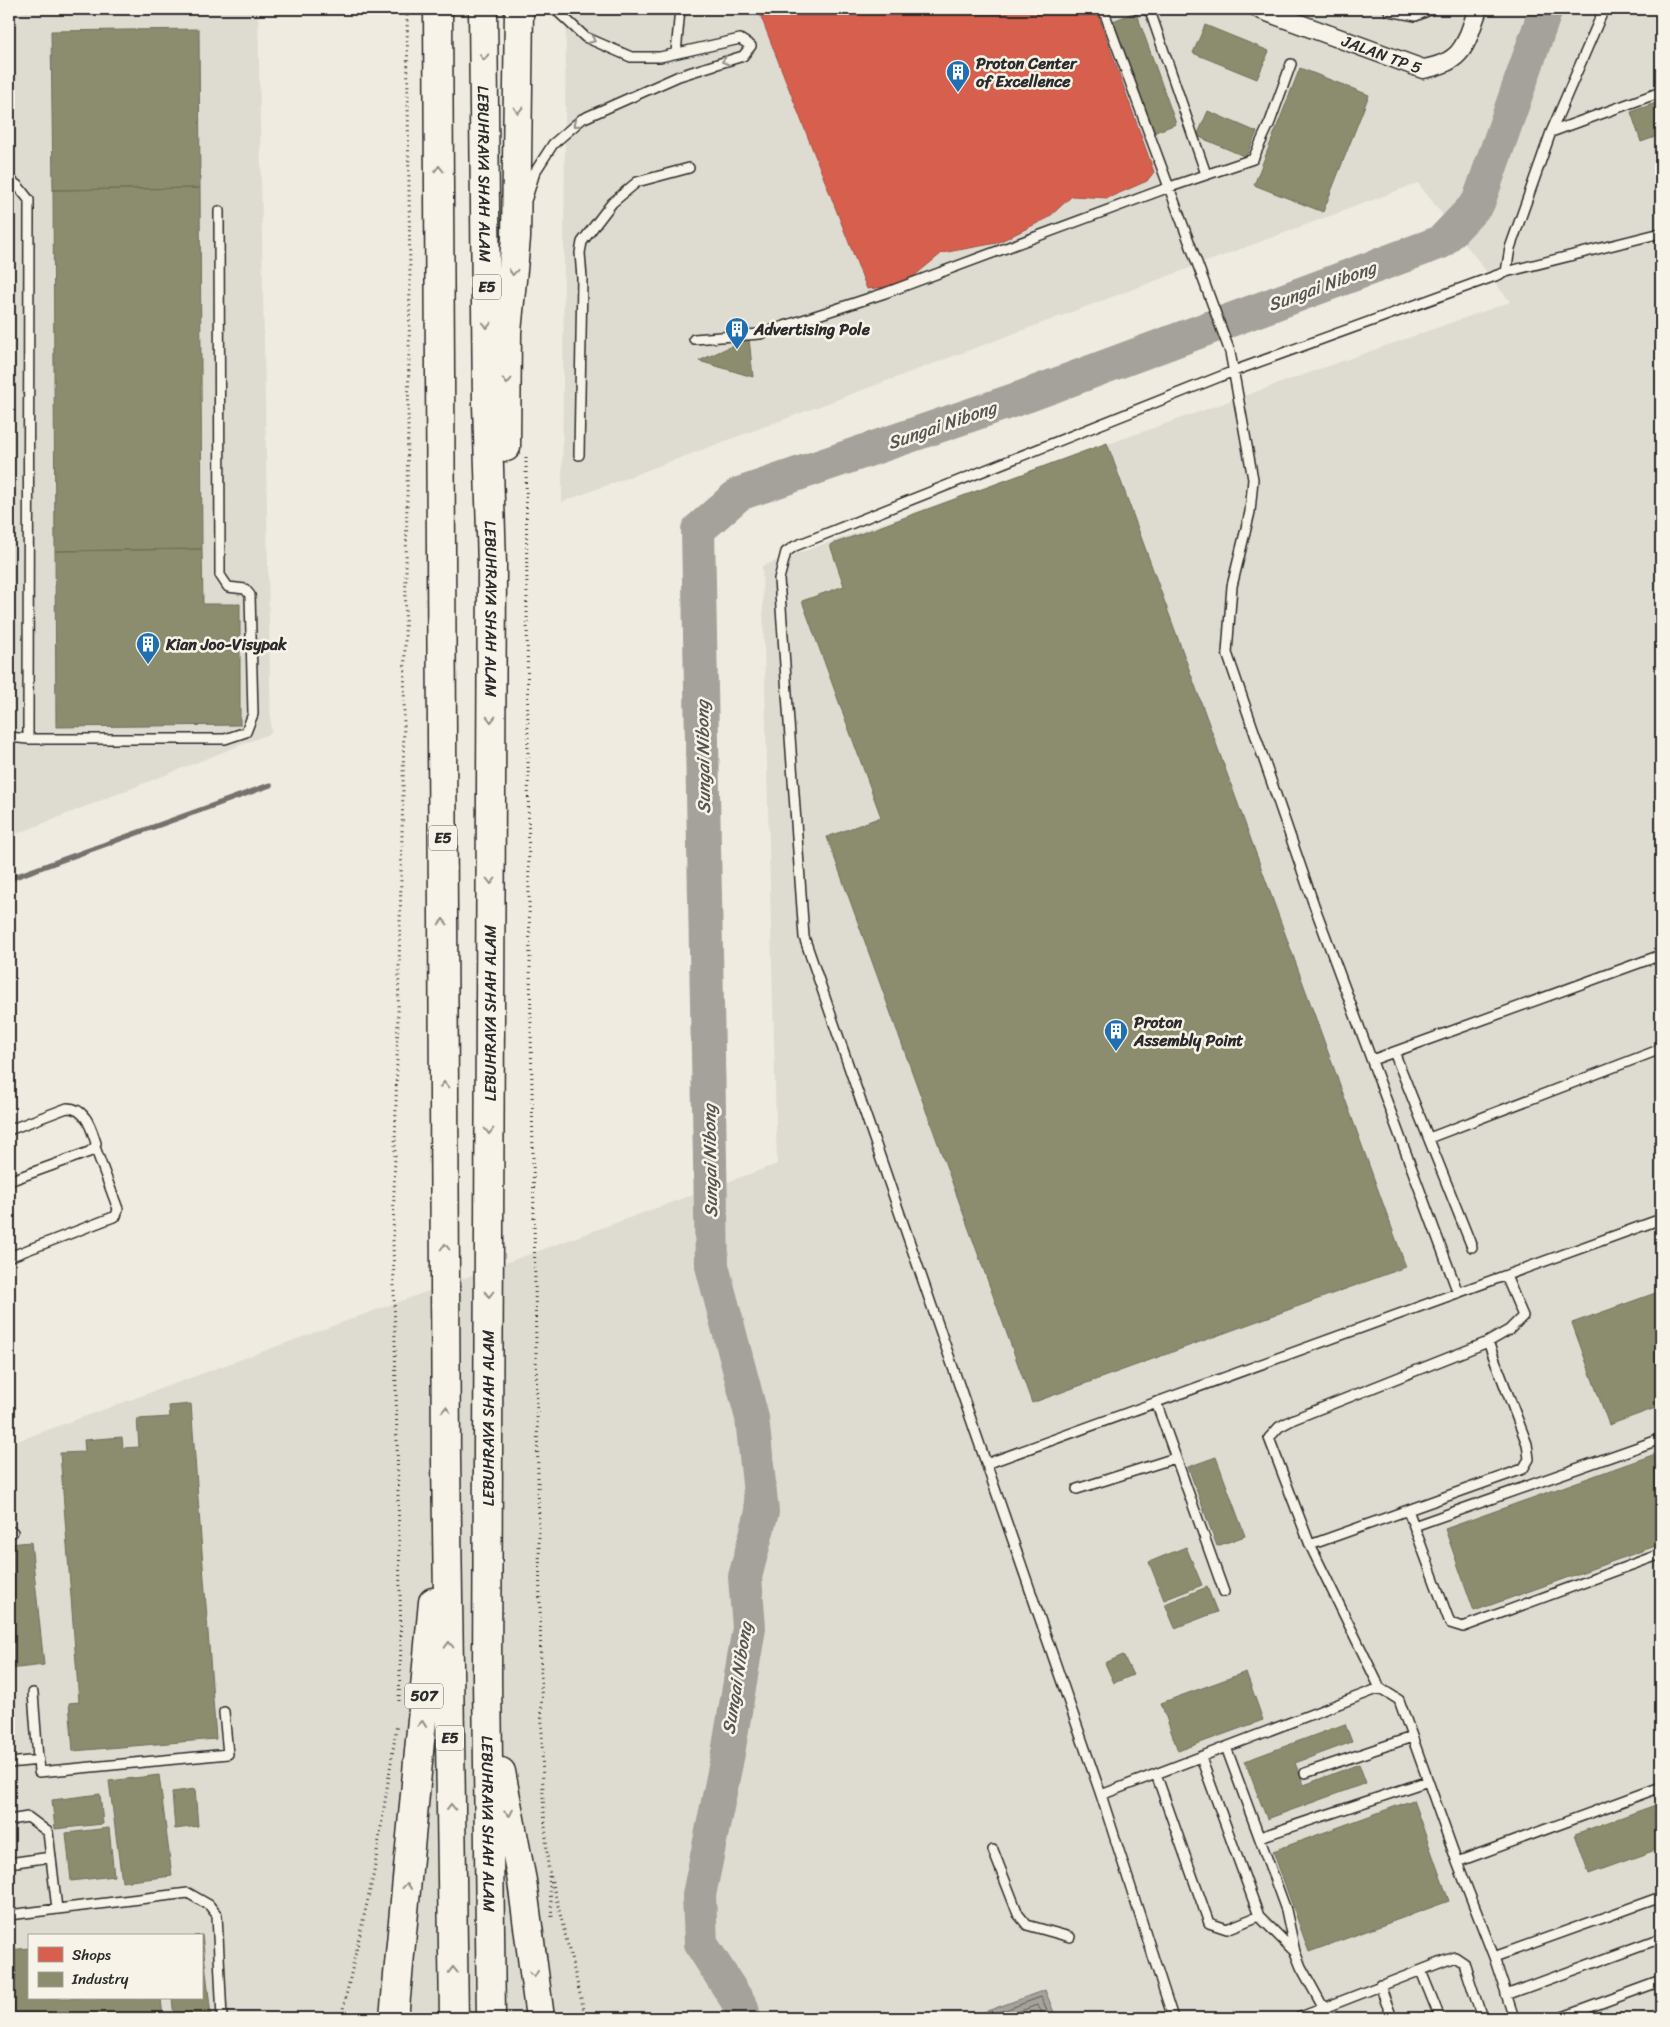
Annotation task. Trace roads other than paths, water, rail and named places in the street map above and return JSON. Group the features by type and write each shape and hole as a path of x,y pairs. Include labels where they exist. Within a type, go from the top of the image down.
{"highway":[{"name":"E5","path":"438,9 446,1458 454,2018"},
{"name":"LEBUHRAYA SHAH ALAM","path":"483,9 487,404 492,565 487,1696 491,2018"},
{"path":"492,565 506,463 507,332 516,238 519,9"},
{"name":"507","path":"394,2018 446,1458"},
{"path":"487,1696 522,1881 540,2018"}],"street":[{"name":"JALAN TP 5","path":"1259,9 1423,69 1442,66 1463,50 1478,9"}],"lane":[{"path":"516,238 535,172 553,144 582,119 687,73 743,56 751,46 740,39 660,57 631,57 585,37 555,9"},
{"path":"676,53 680,9"},
{"path":"1103,9 1230,352 1234,371 1253,479 1250,512 1232,586 1227,653 1314,905 1458,1293"},
{"path":"1144,9 1150,11 1206,174"},
{"path":"1389,11 1416,16 1432,9"},
{"path":"1506,272 1510,248 1551,132 1604,9"},
{"path":"694,339 760,334 885,293 1206,174 1254,159 1291,64"},
{"path":"1551,132 1661,92"},
{"path":"579,455 582,278 580,253 582,242 612,204 637,182 689,168"},
{"path":"9,179 18,186 29,200 28,739"},
{"path":"9,737 28,739 224,739 246,732 254,714 250,595 245,589 228,586 220,575 219,211"},
{"path":"1173,2018 1101,1795 804,937 778,579 786,552 795,546 1234,371 1506,272 1661,233"},
{"path":"1372,1060 1661,955"},
{"path":"1429,1138 1661,1049"},
{"path":"1394,1052 1472,1247"},
{"path":"9,1130 68,1108 74,1108 83,1114 96,1143 95,1147 118,1208 116,1216 9,1257"},
{"path":"9,1181 89,1152 95,1147"},
{"path":"986,1464 1661,1220"},
{"path":"1506,1276 1523,1316 1509,1330 1488,1342 1294,1419 1273,1431 1269,1438 1310,1545 1380,1688 1399,1700 1494,1956 1514,2018"},
{"path":"1310,1545 1523,1469 1529,1459 1527,1444 1488,1342"},
{"path":"1156,1402 1224,1592"},
{"path":"1414,1526 1661,1439"},
{"path":"1077,1489 1175,1458"},
{"path":"1408,1510 1450,1623 1464,1627 1661,1554"},
{"path":"1101,1795 1380,1688"},
{"path":"33,1693 39,1772 228,1754 224,1712"},
{"path":"1305,1774 1412,1737"},
{"path":"1226,1747 1286,1910 1295,1952 1301,1967 1329,2018"},
{"path":"1201,1758 1259,1916 1295,1952"},
{"path":"9,1763 39,1760"},
{"path":"1156,1774 1209,1923 1227,1929 1259,1916"},
{"path":"1260,1837 1428,1780"},
{"path":"1458,1862 1661,1788"},
{"path":"9,1820 28,1817 48,1832 57,1909"},
{"path":"994,1850 1018,1914 1027,1925 1070,1937"},
{"path":"9,1863 51,1857"},
{"path":"9,1915 188,1893 209,1905 218,1915 222,2018"},
{"path":"1494,1956 1661,1898"},
{"path":"1506,1995 1661,1938"},
{"path":"1298,2018 1454,1957 1464,1963 1482,2018"},
{"path":"1421,1971 1440,2018"},
{"path":"1560,2018 1661,1981"},
{"path":"1380,1985 1392,2018"}],"water":[{"path":"1045,1990 1055,2015 1046,2018 968,2018"}],"waterway":[{"name":"Sungai Nibong","path":"744,2018 742,2008 701,1944 699,1895 728,1753 749,1628 745,1577 762,1512 752,1418 712,1266 698,530 739,494 1026,396 1441,242 1478,203 1546,9"},
{"path":"9,879 270,785"}],"place":[{"name":"Proton Center of Excellence","path":"958,93"},
{"name":"Advertising Pole","path":"737,350"},
{"name":"Kian Joo-Visypak","path":"148,665"},
{"name":"Proton Assembly Point","path":"1116,1052"}]}
